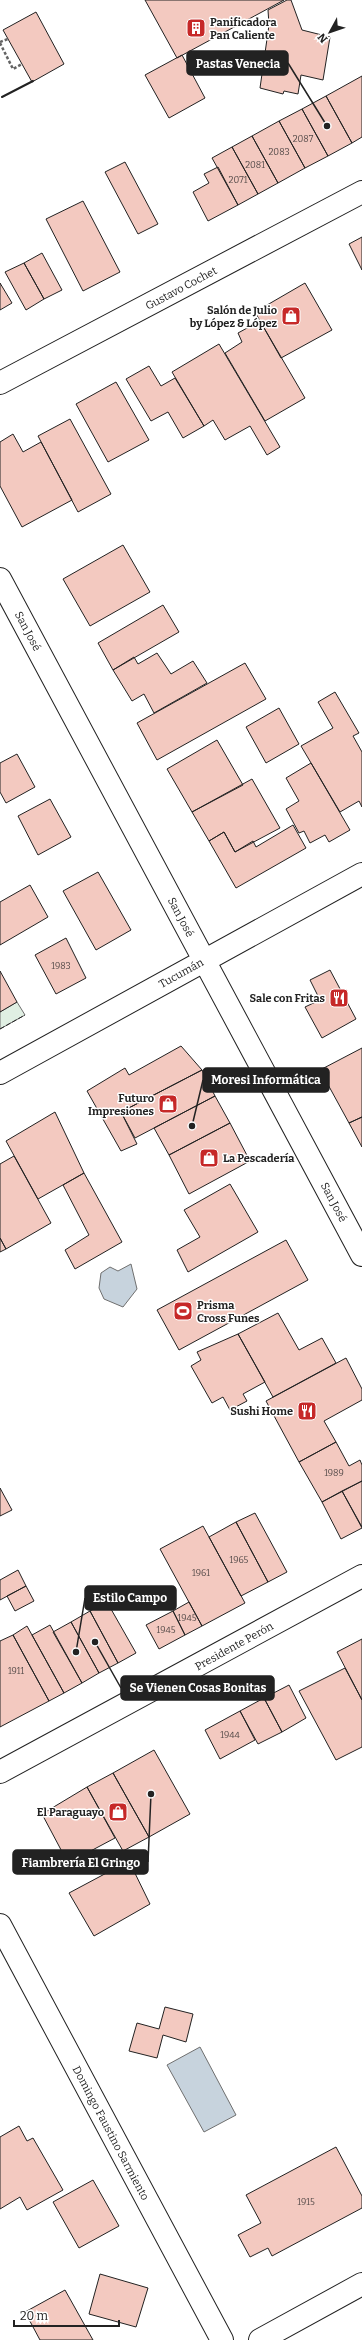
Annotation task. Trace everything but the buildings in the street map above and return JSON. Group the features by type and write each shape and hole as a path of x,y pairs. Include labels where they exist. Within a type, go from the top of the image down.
{"street":[{"name":"Gustavo Cochet","path":"0,383 362,192"},
{"name":"San José","path":"0,579 362,1255"},
{"name":"Tucumán","path":"0,1073 362,874"},
{"name":"Presidente Perón","path":"0,1772 362,1576"},
{"name":"Domingo Faustino Sarmiento","path":"0,1925 222,2340"},
{"path":"260,2340 362,2284"}],"path":[{"path":"8,39 0,43 13,69 22,64"}],"green space":[{"path":"17,1002 25,1015 0,1029 0,1012"}],"shaded area":[{"path":"131,1264 137,1289 123,1307 104,1299 99,1288 101,1273 110,1267 118,1271"},
{"path":"200,2047 236,2115 204,2132 167,2065"}],"fence":[{"path":"0,1029 25,1015"}],"wall":[{"path":"2,97 33,81"}],"place":[{"name":"Panificadora Pan Caliente","path":"196,28"},
{"name":"Pastas Venecia","path":"327,126"},
{"name":"Salón de Julio by López & López","path":"291,316"},
{"name":"Sale con Fritas","path":"339,998"},
{"name":"Futuro Impresiones","path":"168,1104"},
{"name":"Moresi Informática","path":"192,1126"},
{"name":"La Pescadería","path":"209,1158"},
{"name":"Prisma Cross Funes","path":"183,1311"},
{"name":"Sushi Home","path":"307,1411"},
{"name":"Se Vienen Cosas Bonitas","path":"95,1642"},
{"name":"Estilo Campo","path":"76,1652"},
{"name":"Fiambrería El Gringo","path":"151,1794"},
{"name":"El Paraguayo","path":"118,1812"}]}
